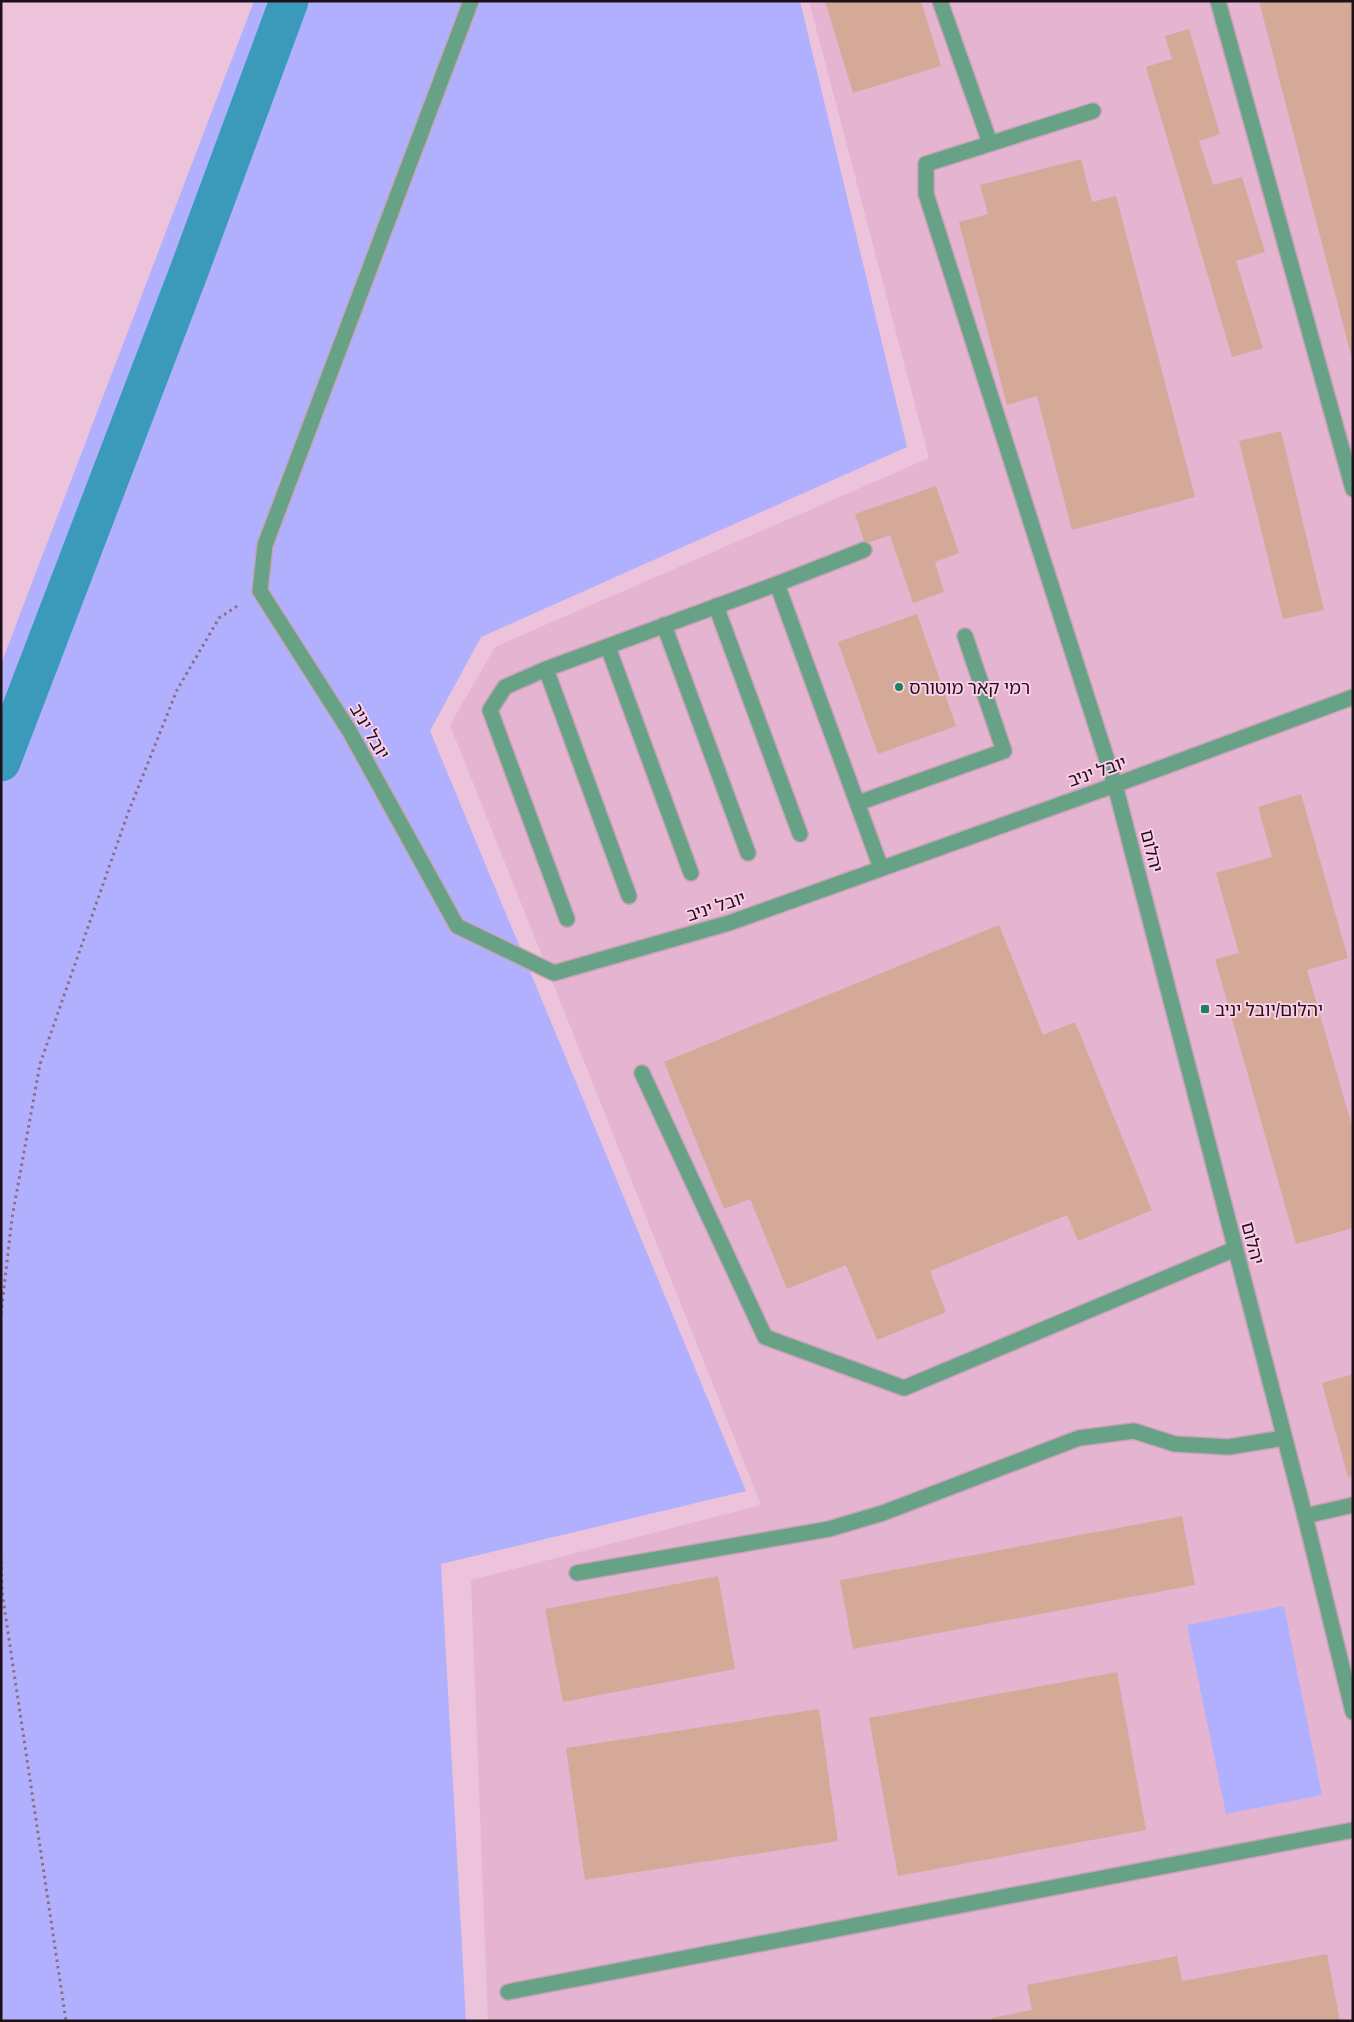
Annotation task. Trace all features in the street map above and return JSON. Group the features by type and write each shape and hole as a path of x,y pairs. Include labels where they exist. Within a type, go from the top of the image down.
{"street":[{"path":"260,591 265,545 470,1"},
{"path":"940,1 990,142 1094,111"},
{"path":"1218,1 1353,489"},
{"name":"יהלום","path":"990,142 926,164 926,194 1115,785 1305,1516 1353,1712"},
{"path":"567,919 490,710 505,687 546,669 864,550"},
{"path":"777,584 881,868"},
{"name":"יובל יניב","path":"260,591 350,732 457,926 554,973 729,923 1115,785 1353,696"},
{"path":"716,606 800,834"},
{"path":"664,625 748,853"},
{"path":"858,803 1004,751 965,636"},
{"path":"608,646 691,873"},
{"path":"546,669 629,896"},
{"path":"642,1073 764,1337 904,1388 1235,1248"},
{"path":"577,1573 829,1529 882,1513 1079,1438 1134,1431 1175,1444 1229,1447 1284,1438"},
{"path":"1305,1516 1353,1505"},
{"path":"508,1992 1353,1830"}],"path":[{"path":"1,1314 12,1218 40,1064 128,813 176,690 218,618 260,591"},
{"path":"1,1554 2,1592 66,2021"}],"shaded area":[{"path":"254,1 800,1 907,447 481,637 430,731 746,1491 441,1564 466,2021 1,2021 1,664"},
{"path":"809,1 1353,1 1353,2021 488,2021 471,1580 761,1505 450,725 495,647 929,458"},
{"path":"1284,1606 1322,1795 1226,1814 1187,1625"}],"building":[{"path":"825,1 921,1 941,66 853,93"},
{"path":"1259,1 1353,1 1353,359 1352,359"},
{"path":"1189,29 1220,134 1199,141 1213,185 1242,177 1265,252 1236,261 1263,348 1232,357 1146,67 1172,59 1165,36"},
{"path":"1081,159 1092,202 1116,196 1195,497 1072,530 1037,396 1007,405 959,222 988,214 980,185"},
{"path":"1281,431 1324,610 1283,619 1239,441"},
{"path":"936,486 959,553 935,562 944,592 913,603 890,535 865,544 855,514"},
{"path":"917,614 956,726 878,754 838,642"},
{"path":"1301,794 1348,958 1307,970 1353,1129 1353,1228 1296,1244 1215,959 1239,953 1216,873 1272,857 1258,807"},
{"path":"999,925 1043,1035 1075,1022 1152,1210 1078,1241 1067,1215 930,1271 946,1312 877,1340 846,1265 787,1289 750,1199 724,1209 664,1062"},
{"path":"1353,1374 1353,1476 1348,1477 1322,1383"},
{"path":"1182,1516 1195,1585 853,1649 840,1580"},
{"path":"718,1576 735,1669 563,1702 545,1609"},
{"path":"1117,1672 1146,1830 898,1876 869,1718"},
{"path":"819,1709 838,1841 585,1880 566,1748"},
{"path":"1327,1954 1340,2021 992,2021 991,2018 1032,2010 1027,1985 1177,1956 1182,1981"}],"waterway":[{"path":"1,762 189,271 289,1"}],"place":[{"name":"רמי קאר מוטורס","path":"899,687"},
{"name":"יהלום/יובל יניב","path":"1205,1009"}]}
